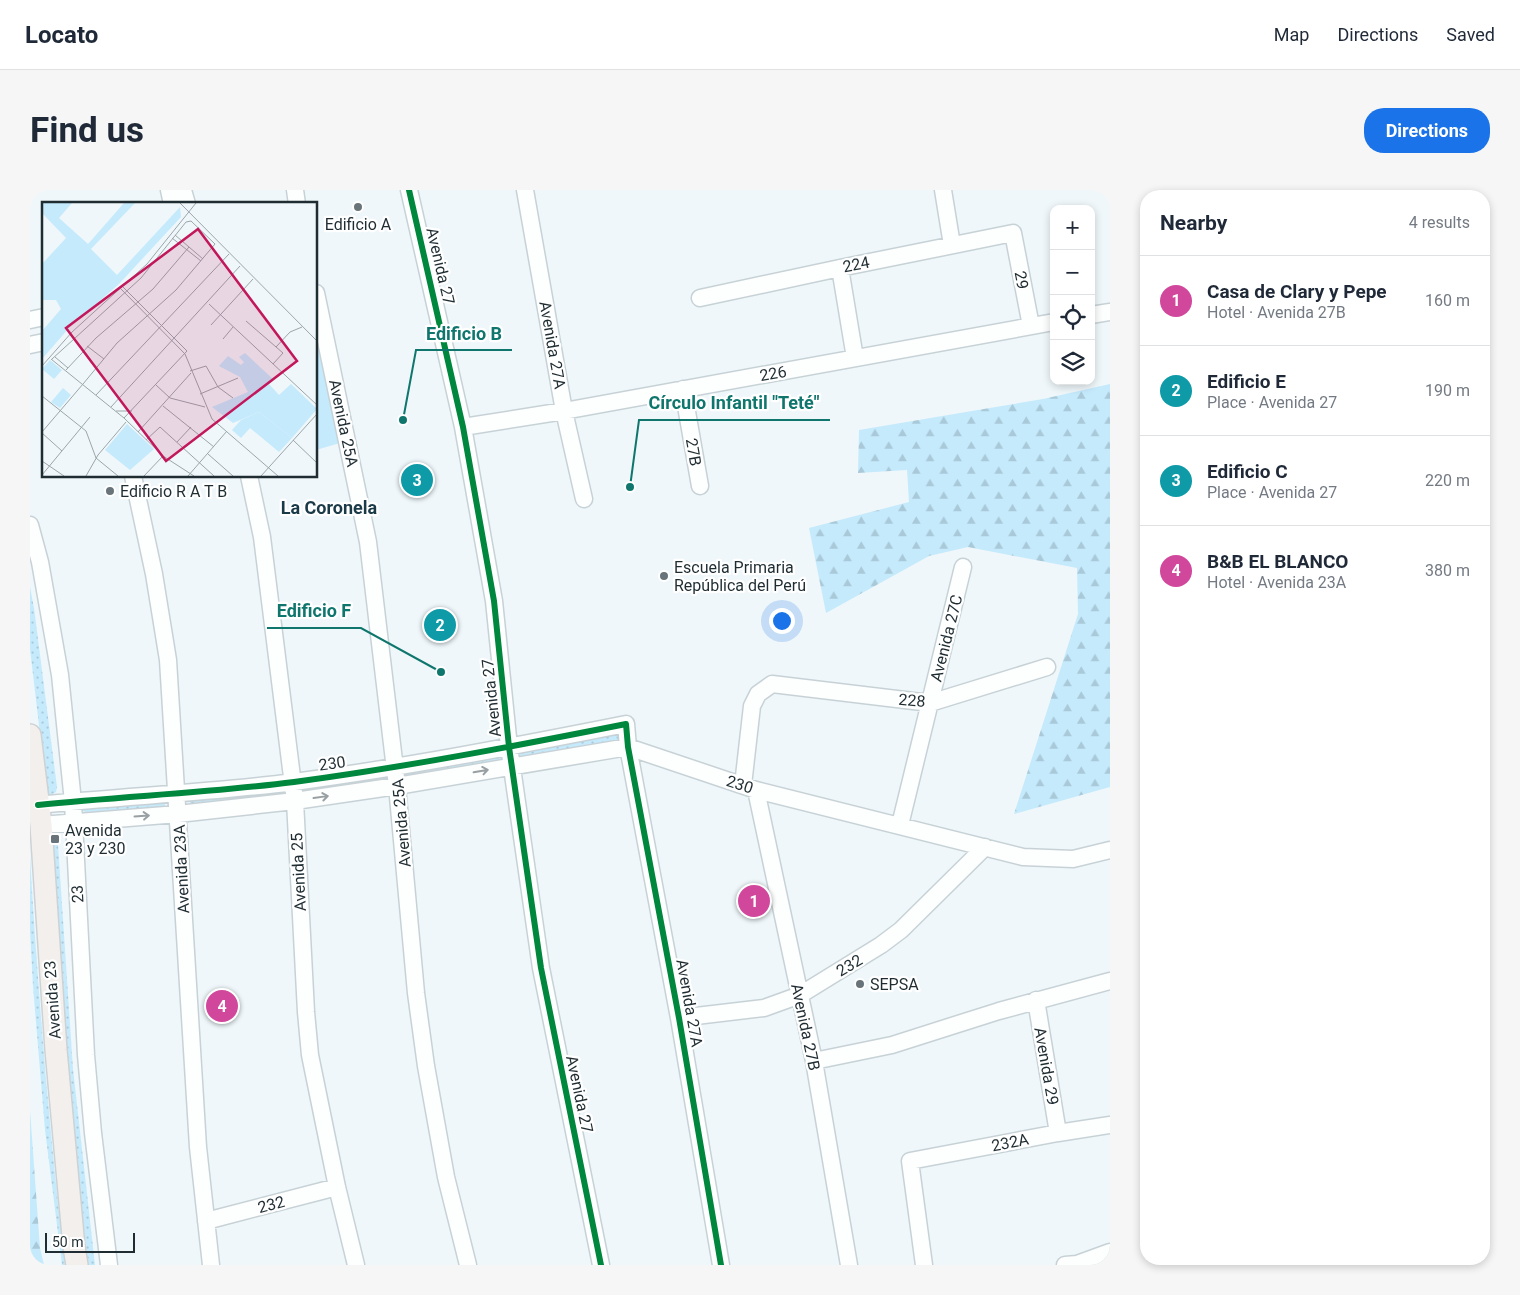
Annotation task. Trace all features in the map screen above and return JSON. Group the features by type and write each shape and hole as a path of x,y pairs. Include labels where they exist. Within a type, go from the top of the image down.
{"main road":[{"name":"Avenida 23","path":"30,736 40,815 56,1050 77,1265"}],"street":[{"name":"Avenida 27","path":"409,190 463,427 494,602 509,747 541,968 601,1265"},
{"name":"Avenida 27A","path":"525,190 564,411 584,499"},
{"path":"943,190 952,245"},
{"name":"224","path":"700,298 1013,233"},
{"name":"29","path":"1013,233 1031,326"},
{"path":"840,268 855,358"},
{"name":"Avenida 25A","path":"318,303 368,542 398,786 416,993 426,1066 446,1177 468,1265"},
{"path":"1095,314 1110,312"},
{"name":"226","path":"463,427 564,411 1050,323"},
{"name":"27B","path":"683,389 700,486"},
{"name":"Avenida 23A","path":"133,478 154,574 168,660 198,1147 211,1265"},
{"name":"Avenida 25","path":"249,478 262,537 295,801 310,1055 337,1187 356,1265"},
{"name":"23","path":"30,525 40,562 60,675 73,802 86,1055 93,1134 109,1265"},
{"name":"Avenida 27C","path":"900,825 963,567"},
{"name":"228","path":"772,684 930,703 1048,667"},
{"name":"Avenida 27B","path":"772,684 758,694 752,706 750,788 814,1061 849,1265"},
{"name":"Avenida 27A","path":"626,724 628,747 679,1018 721,1265"},
{"name":"230","path":"40,815 73,802 292,782 395,768 626,724"},
{"name":"230","path":"40,815 73,822 178,814 295,801 398,786 628,747 750,788 1023,857 1073,859 1110,850"},
{"name":"232","path":"679,1018 764,1008 800,995 881,945 901,930 985,847"},
{"path":"814,1061 892,1045 1036,1000 1110,981"},
{"name":"Avenida 29","path":"1036,1000 1058,1133"},
{"name":"232A","path":"924,1265 910,1161 1110,1124"},
{"name":"232","path":"206,1221 337,1187"},
{"path":"710,1265 718,1241"},
{"path":"1073,1265 1110,1252"}],"green space":[{"path":"318,337 340,443 318,449"},
{"path":"1110,384 1110,787 1014,814 1078,614 1077,568 968,547 929,556 826,613 809,528 909,502 907,470 858,473 859,430 1043,399"},
{"path":"30,587 57,787 56,792 50,795 47,793 30,649"},
{"path":"616,734 620,738 618,740 518,759 517,752"},
{"path":"504,756 503,761 403,779 403,773"},
{"path":"389,775 393,779 301,795 301,788"},
{"path":"282,792 280,796 192,806 189,801 191,800"},
{"path":"162,801 165,803 165,806 162,808 83,811 85,808"},
{"path":"57,830 73,1069 95,1265 88,1265 66,1070 50,831"},
{"path":"30,856 46,1080 57,1196 66,1265 62,1265 45,1130 33,986 30,930"},
{"path":"30,1110 40,1248 44,1265 30,1265"}],"cycle path":[{"path":"409,190 463,427 494,601 509,747 541,968 601,1265"},
{"path":"38,805 294,782 419,763 626,724 628,747 679,1018 721,1265"}],"place":[{"name":"Edificio A","path":"358,207"},
{"name":"Edificio B","path":"403,420"},
{"name":"Edificio C","path":"417,480"},
{"name":"Círculo Infantil \"Teté\"","path":"630,487"},
{"name":"Edificio R A T B","path":"110,491"},
{"name":"Escuela Primaria República del Perú","path":"664,576"},
{"name":"Edificio E","path":"440,625"},
{"name":"Edificio F","path":"441,672"},
{"name":"Avenida 23 y 230","path":"55,839"},
{"name":"Casa de Clary y Pepe","path":"754,901"},
{"name":"SEPSA","path":"860,984"},
{"name":"B&B EL BLANCO","path":"222,1006"}],"district":[{"name":"La Coronela","path":"329,508"}]}
